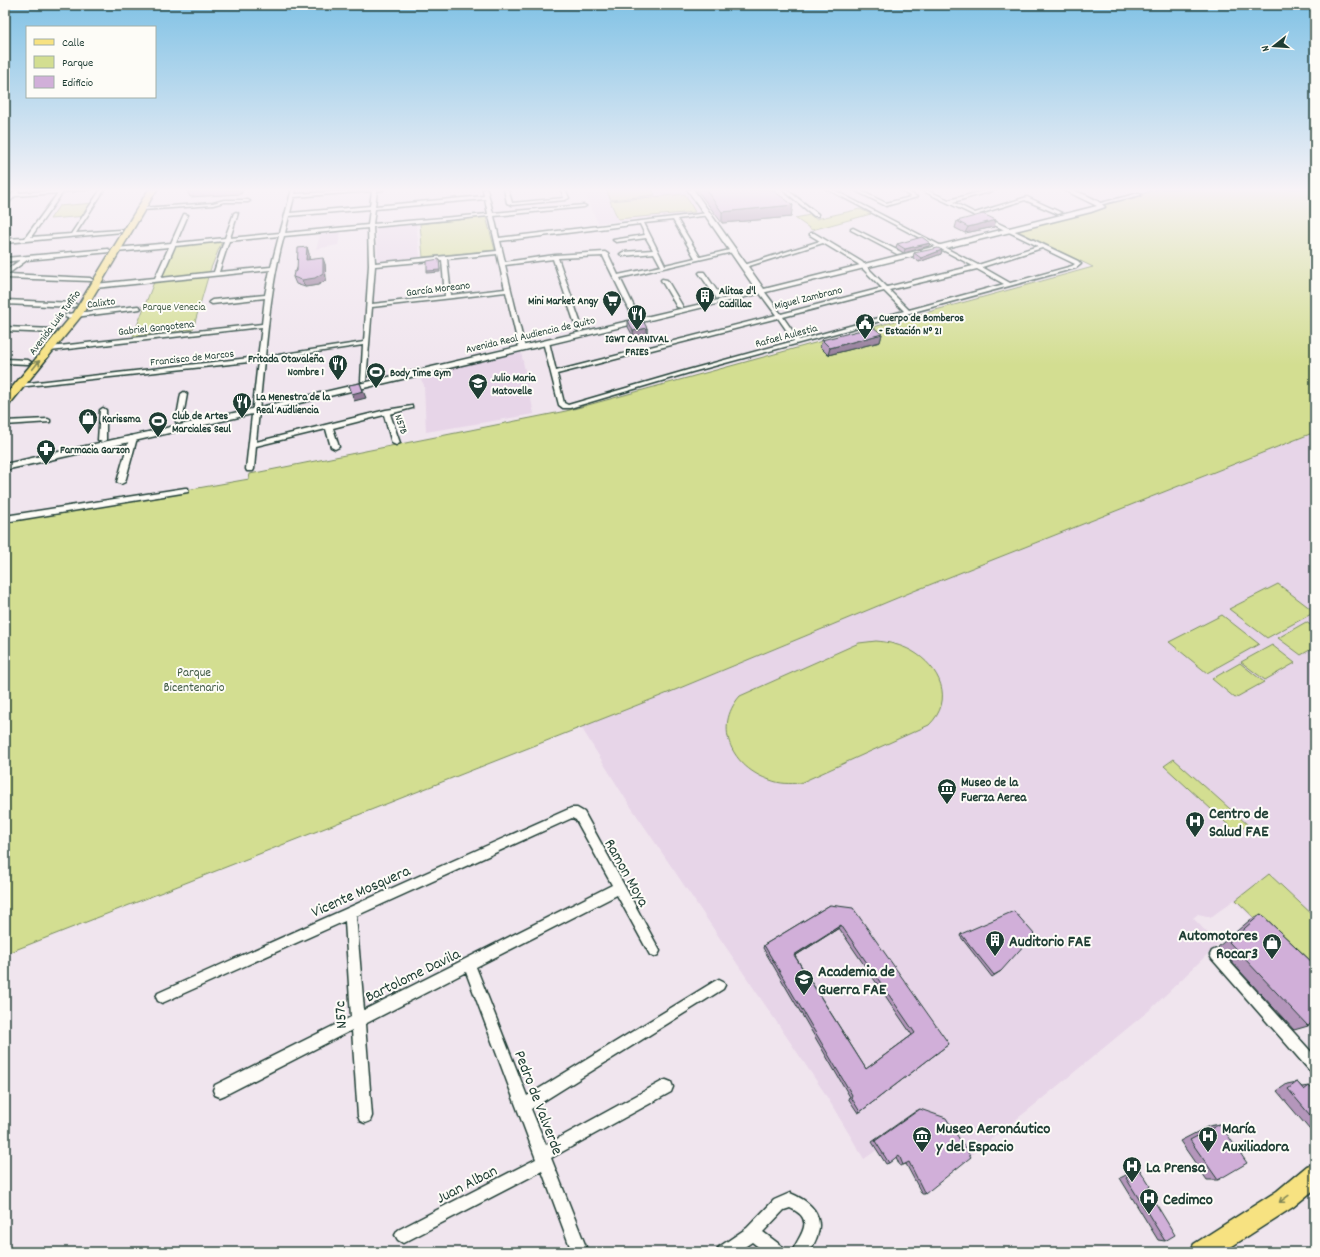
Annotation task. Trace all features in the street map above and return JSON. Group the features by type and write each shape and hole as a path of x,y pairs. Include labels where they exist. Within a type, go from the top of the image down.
{"main road":[{"path":"732,248 760,290"},
{"name":"Avenida Real Audiencia de Quito","path":"862,264 899,253 926,248"},
{"name":"Avenida Real Audiencia de Quito","path":"5,467 133,438 364,381 521,346 546,342 928,248"},
{"name":"Avenida Luis Tufiño","path":"5,403 50,349 93,283 112,250"},
{"name":"Avenida Luis Tufiño","path":"5,390 54,331 72,316 74,305 93,283"},
{"name":"Avenida Real Audiencia de Quito","path":"5,460 179,422 256,408 521,346 580,330 760,290"},
{"path":"1202,1252 1285,1199 1315,1174"}],"street":[{"path":"5,260 135,248"},
{"path":"157,280 170,248"},
{"path":"216,274 225,248"},
{"path":"250,469 268,296 279,248"},
{"path":"364,381 370,306 372,265 371,248"},
{"path":"499,248 521,346"},
{"path":"654,248 664,266"},
{"path":"691,248 698,259"},
{"path":"744,266 803,248"},
{"path":"835,248 862,264 908,312"},
{"path":"889,248 899,253"},
{"path":"944,248 1010,284"},
{"name":"Miguel Zambrano","path":"554,373 885,289 979,267 1038,248"},
{"name":"Rafael Aulestia","path":"546,342 562,404 565,407 568,407 690,371 1074,267 1078,264 1046,248"},
{"path":"623,254 656,251"},
{"path":"617,277 734,251"},
{"path":"372,265 500,252"},
{"path":"502,264 555,257 605,254 636,317"},
{"path":"555,257 580,330"},
{"path":"5,275 27,258"},
{"path":"444,258 448,297"},
{"path":"5,275 93,283 157,280 273,268"},
{"path":"702,273 719,298"},
{"path":"664,280 680,307"},
{"name":"García Moreano","path":"370,306 508,290"},
{"path":"760,290 798,342"},
{"path":"212,302 268,296"},
{"path":"5,302 74,305"},
{"name":"Calixto","path":"72,316 138,308"},
{"name":"Gabriel Gangotena","path":"50,349 265,325"},
{"path":"5,329 54,331"},
{"name":"Francisco de Marcos","path":"20,386 261,359 366,343"},
{"path":"5,361 28,362"},
{"path":"179,422 184,394"},
{"path":"253,445 410,407"},
{"path":"102,440 103,410"},
{"name":"N57B","path":"386,412 396,443"},
{"path":"5,423 48,421"},
{"path":"329,426 335,446"},
{"path":"121,482 133,438"},
{"path":"5,519 185,490"},
{"name":"Ramon Moya","path":"571,813 577,813 580,816 654,952"},
{"name":"Vicente Mosquera","path":"162,996 571,813"},
{"name":"Bartolome Davila","path":"220,1090 619,888"},
{"name":"N57c","path":"350,912 356,1020 365,1116"},
{"path":"1216,955 1315,1066"},
{"name":"Pedro de Valverde","path":"469,965 580,1252"},
{"path":"523,1106 719,985"},
{"name":"Juan Alban","path":"403,1236 666,1087"},
{"path":"724,1252 752,1232 784,1202 790,1200 798,1202 806,1210 812,1226 812,1235 806,1246 800,1252"},
{"path":"752,1232 778,1252"}],"shaded area":[{"path":"377,248 419,248 420,257 378,262"},
{"name":"Julio Maria Matovelle","path":"521,352 534,414 426,432 424,385 419,376"},
{"path":"1315,432 1315,978 1234,900 1211,917 1198,914 1193,918 1218,944 1152,1008 1032,1107 922,1194 906,1163 900,1166 896,1156 886,1163 877,1150 864,1159 824,1092 625,798 581,727 663,695 914,591"}],"green space":[{"path":"174,248 219,248 209,273 160,278"},
{"path":"422,248 494,248 495,250 423,257"},
{"name":"Parque Bicentenario","path":"1053,248 1315,248 1315,432 914,591 663,695 5,954 5,522 249,479 250,474 566,411 1093,267"},
{"name":"Parque Venecia","path":"208,277 193,329 133,336 154,282"},
{"path":"1278,584 1315,612 1267,638 1229,609"},
{"path":"1222,615 1259,644 1207,673 1169,642"},
{"path":"1306,622 1315,628 1315,647 1301,655 1278,638"},
{"path":"876,641 895,644 912,651 922,658 937,675 941,685 941,705 937,715 929,725 800,783 792,784 770,780 757,774 737,757 731,746 727,733 728,721 732,708 740,696 859,643"},
{"path":"1272,645 1295,663 1265,680 1241,662"},
{"path":"1240,663 1264,682 1235,698 1212,679"},
{"path":"1174,759 1248,825 1236,832 1164,766"},
{"path":"1269,874 1315,917 1315,977 1236,900"}],"building":[{"path":"298,248 307,248 306,260 323,258 323,273 315,278 302,280 293,277 294,272 297,271"},
{"path":"938,248 942,250 921,258 914,253"},
{"path":"439,259 440,270 427,271 427,261"},
{"path":"641,317 647,328 633,331 628,320"},
{"path":"873,327 882,334 830,348 822,340"},
{"path":"360,383 363,391 352,394 349,385"},
{"name":"Academia de Guerra FAE","path":"830,905 853,908 949,1044 860,1112 851,1097 852,1095 764,945","holes":["841,925 915,1033 866,1069 794,955"]},
{"name":"Auditorio FAE","path":"1014,911 1034,934 1001,971 994,975 961,934"},
{"name":"Automotores Rocar3","path":"1261,914 1315,965 1315,1020 1308,1026 1229,942"},
{"path":"1297,1082 1304,1090 1309,1086 1315,1093 1315,1121 1288,1089"},
{"name":"Museo Aeronáutico y del Espacio","path":"920,1109 946,1118 971,1157 925,1194 909,1162 903,1165 899,1155 889,1163 875,1141"},
{"name":"María Auxiliadora","path":"1220,1124 1247,1163 1218,1180 1190,1140"},
{"path":"1140,1170 1150,1186 1147,1189 1175,1235 1165,1241 1126,1178"}],"place":[{"name":"Alitas d'l Cadillac","path":"705,313"},
{"name":"Mini Market Angy","path":"612,317"},
{"name":"IGWT CARNIVAL FRIES","path":"637,331"},
{"name":"Cuerpo de Bomberos - Estación N° 21","path":"865,340"},
{"name":"Fritada Otavaleña Nombre 1","path":"338,381"},
{"name":"Body Time Gym","path":"376,389"},
{"name":"Julio Maria Matovelle","path":"478,400"},
{"name":"La Menestra de la Real Audliencia","path":"242,419"},
{"name":"Karissma","path":"88,435"},
{"name":"Club de Artes Marciales Seul","path":"158,438"},
{"name":"Farmacia Garzon","path":"46,466"},
{"name":"Museo de la Fuerza Aerea","path":"947,805"},
{"name":"Centro de Salud FAE","path":"1195,838"},
{"name":"Auditorio FAE","path":"995,957"},
{"name":"Automotores Rocar3","path":"1272,960"},
{"name":"Academia de Guerra FAE","path":"804,996"},
{"name":"Museo Aeronáutico y del Espacio","path":"922,1153"},
{"name":"María Auxiliadora","path":"1208,1153"},
{"name":"La Prensa","path":"1132,1183"},
{"name":"Cedimco","path":"1149,1215"}]}
